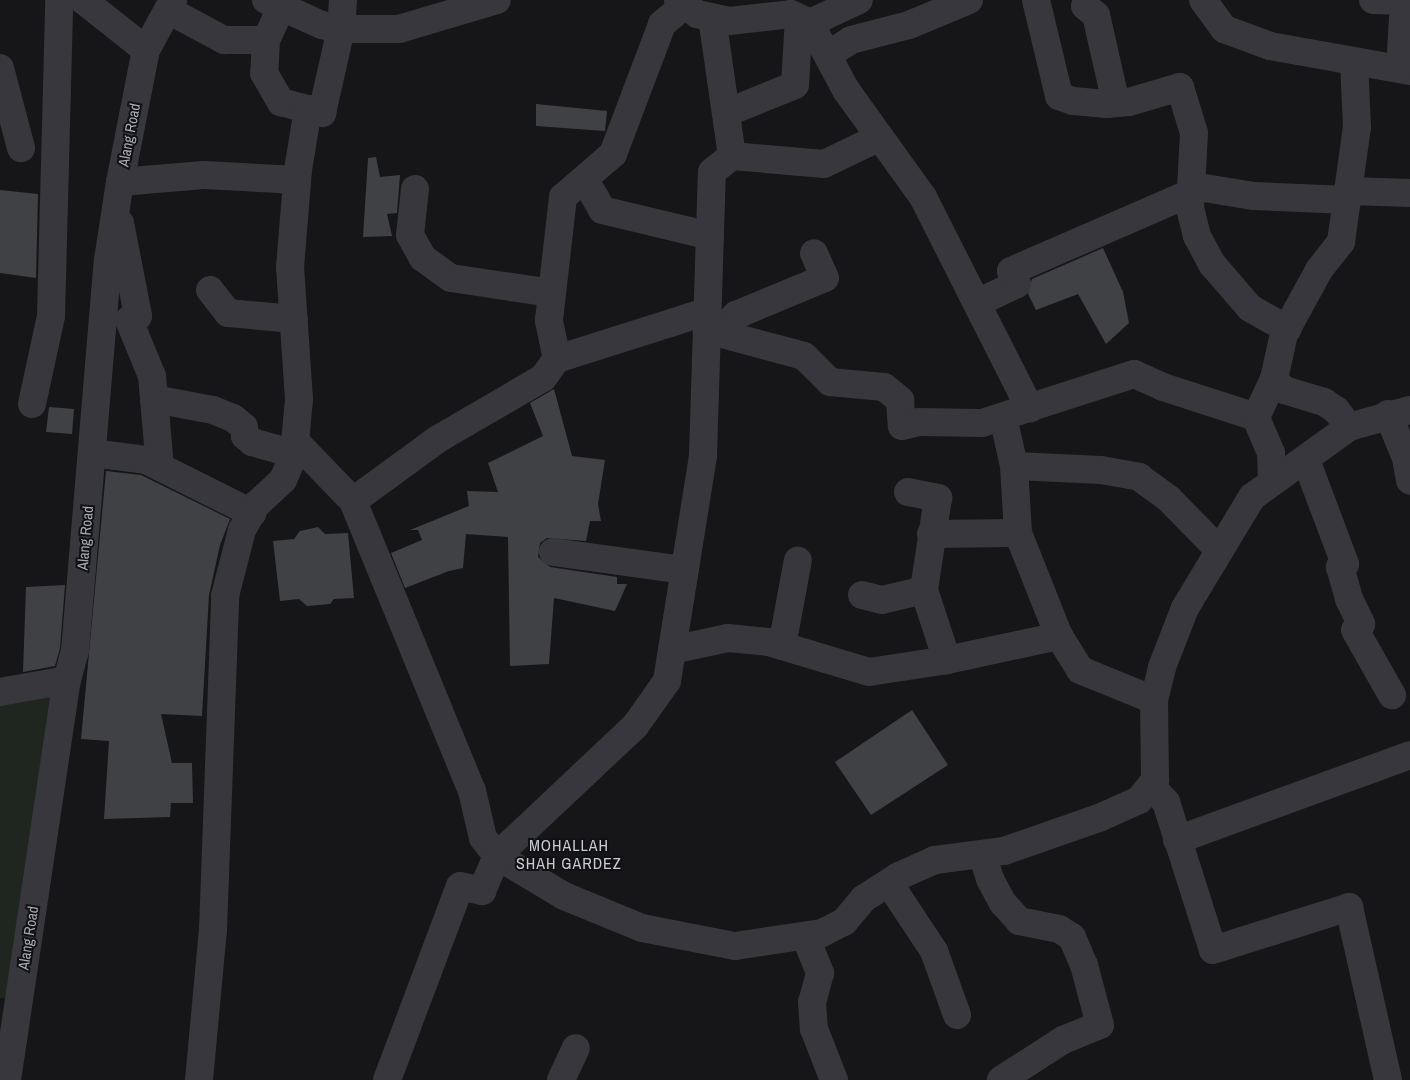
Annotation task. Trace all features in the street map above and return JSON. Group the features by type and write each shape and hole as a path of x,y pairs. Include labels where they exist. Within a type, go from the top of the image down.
{"street":[{"path":"32,404 50,316 59,0"},
{"path":"83,0 146,50"},
{"path":"343,0 340,29 322,113 280,102 272,93 262,62 273,4 340,29 399,29 498,0"},
{"path":"804,21 859,0"},
{"path":"829,54 851,40 909,25 969,0"},
{"path":"1036,0 1059,96 1074,101 1116,103 1180,87 1194,133 1190,208 1197,236 1212,264 1250,308 1287,329"},
{"path":"1203,0 1224,29 1270,46 1405,70 1403,1 1373,0"},
{"path":"557,359 549,320 563,197 586,180 613,154 662,24 682,3 697,14 729,21 791,14 804,21 829,54 846,90 923,197 979,302 1030,409"},
{"path":"170,5 224,40 266,40"},
{"name":"Alang Road","path":"7,1080 67,680 75,651 108,260 118,192 146,50 170,5"},
{"path":"1086,6 1096,15 1116,103"},
{"path":"712,17 732,156"},
{"path":"726,113 795,85 804,21"},
{"path":"1256,417 1274,380 1287,329 1319,270 1340,242 1357,127 1354,62"},
{"path":"0,68 21,148"},
{"path":"199,1080 213,930 223,711 221,680 225,596 242,530 252,512 283,480 295,448 298,399 290,267 297,180 308,109"},
{"path":"386,1080 460,886 482,890 497,856 635,726 667,681 703,455 711,325 710,236 712,172 732,156 824,164 880,137"},
{"path":"160,467 152,376 129,320 138,316 118,192 204,175 297,180"},
{"path":"586,180 602,210 710,236"},
{"path":"415,189 410,235 423,258 451,278 551,293"},
{"path":"979,302 1017,284 1011,271 1191,190 1254,196 1410,193"},
{"path":"353,501 438,439 544,378 557,359 711,325 826,278 814,253"},
{"path":"210,290 228,313 294,319"},
{"path":"711,325 804,356 830,382 884,387 900,400 902,426 919,422 982,423 1134,374 1163,387 1256,417 1272,453 1272,481"},
{"path":"1274,380 1284,390 1324,402 1336,410 1349,427"},
{"path":"154,399 213,410 233,418 244,427 245,436 252,442 295,448 353,501 468,782 483,838 497,856 564,896 642,928 736,946 806,938 844,922 864,899 889,883 935,860 1004,850 1099,818 1139,800 1155,780 1154,700 1162,667 1185,608 1218,549 1252,497 1272,481 1306,460 1349,427 1399,412 1410,481"},
{"path":"1004,417 1014,466 1018,533 1059,636 1080,670 1154,700"},
{"path":"92,454 146,460 252,512"},
{"path":"1306,460 1345,564 1340,567 1349,599 1361,624 1354,630 1392,695"},
{"path":"1014,466 1101,470 1139,477 1169,499 1218,549"},
{"path":"908,492 938,498 931,534 924,590 947,660"},
{"path":"931,534 1018,533"},
{"path":"553,552 685,570"},
{"path":"782,646 798,560"},
{"path":"862,595 882,600 924,590"},
{"path":"672,650 728,638 782,646 869,672 947,660 1059,636"},
{"path":"0,692 67,680"},
{"path":"1178,840 1410,755"},
{"path":"1151,786 1166,802 1213,950 1349,907 1388,1080"},
{"path":"982,854 990,879 1003,903 1019,920 1059,929 1072,937 1084,965 1100,1025 1063,1040 1010,1078"},
{"path":"889,883 934,950 957,1015"},
{"path":"806,938 820,974 812,1002 814,1029 834,1080"},
{"path":"561,1080 576,1048"}],"shaded area":[{"path":"67,680 19,999 0,998 0,693"}],"building":[{"path":"536,104 607,111 605,131 536,126"},
{"path":"376,157 380,177 400,175 397,213 387,214 392,236 363,237 368,158"},
{"path":"0,190 38,194 36,278 0,273"},
{"path":"1103,248 1123,292 1129,323 1106,344 1078,294 1036,310 1028,294 1032,279"},
{"path":"554,389 572,456 605,460 598,504 601,521 590,521 586,541 547,538 540,543 538,557 550,567 617,577 617,584 627,584 615,611 554,598 549,664 510,666 508,537 466,534 463,568 449,571 405,588 391,553 422,540 418,530 410,530 469,506 467,491 498,492 488,463 543,436 530,403"},
{"path":"49,407 74,409 72,434 46,432"},
{"path":"106,471 141,475 230,519 220,545 209,595 202,716 161,714 172,763 192,763 193,803 171,803 170,817 104,819 109,741 81,739"},
{"path":"318,527 325,534 348,533 354,598 334,599 330,604 307,606 299,599 280,601 273,541 294,539 300,531"},
{"path":"65,585 60,648 55,666 23,672 26,587"},
{"path":"912,710 948,765 871,815 835,762"}],"district":[{"name":"MOHALLAH SHAH GARDEZ","path":"569,854"}]}
